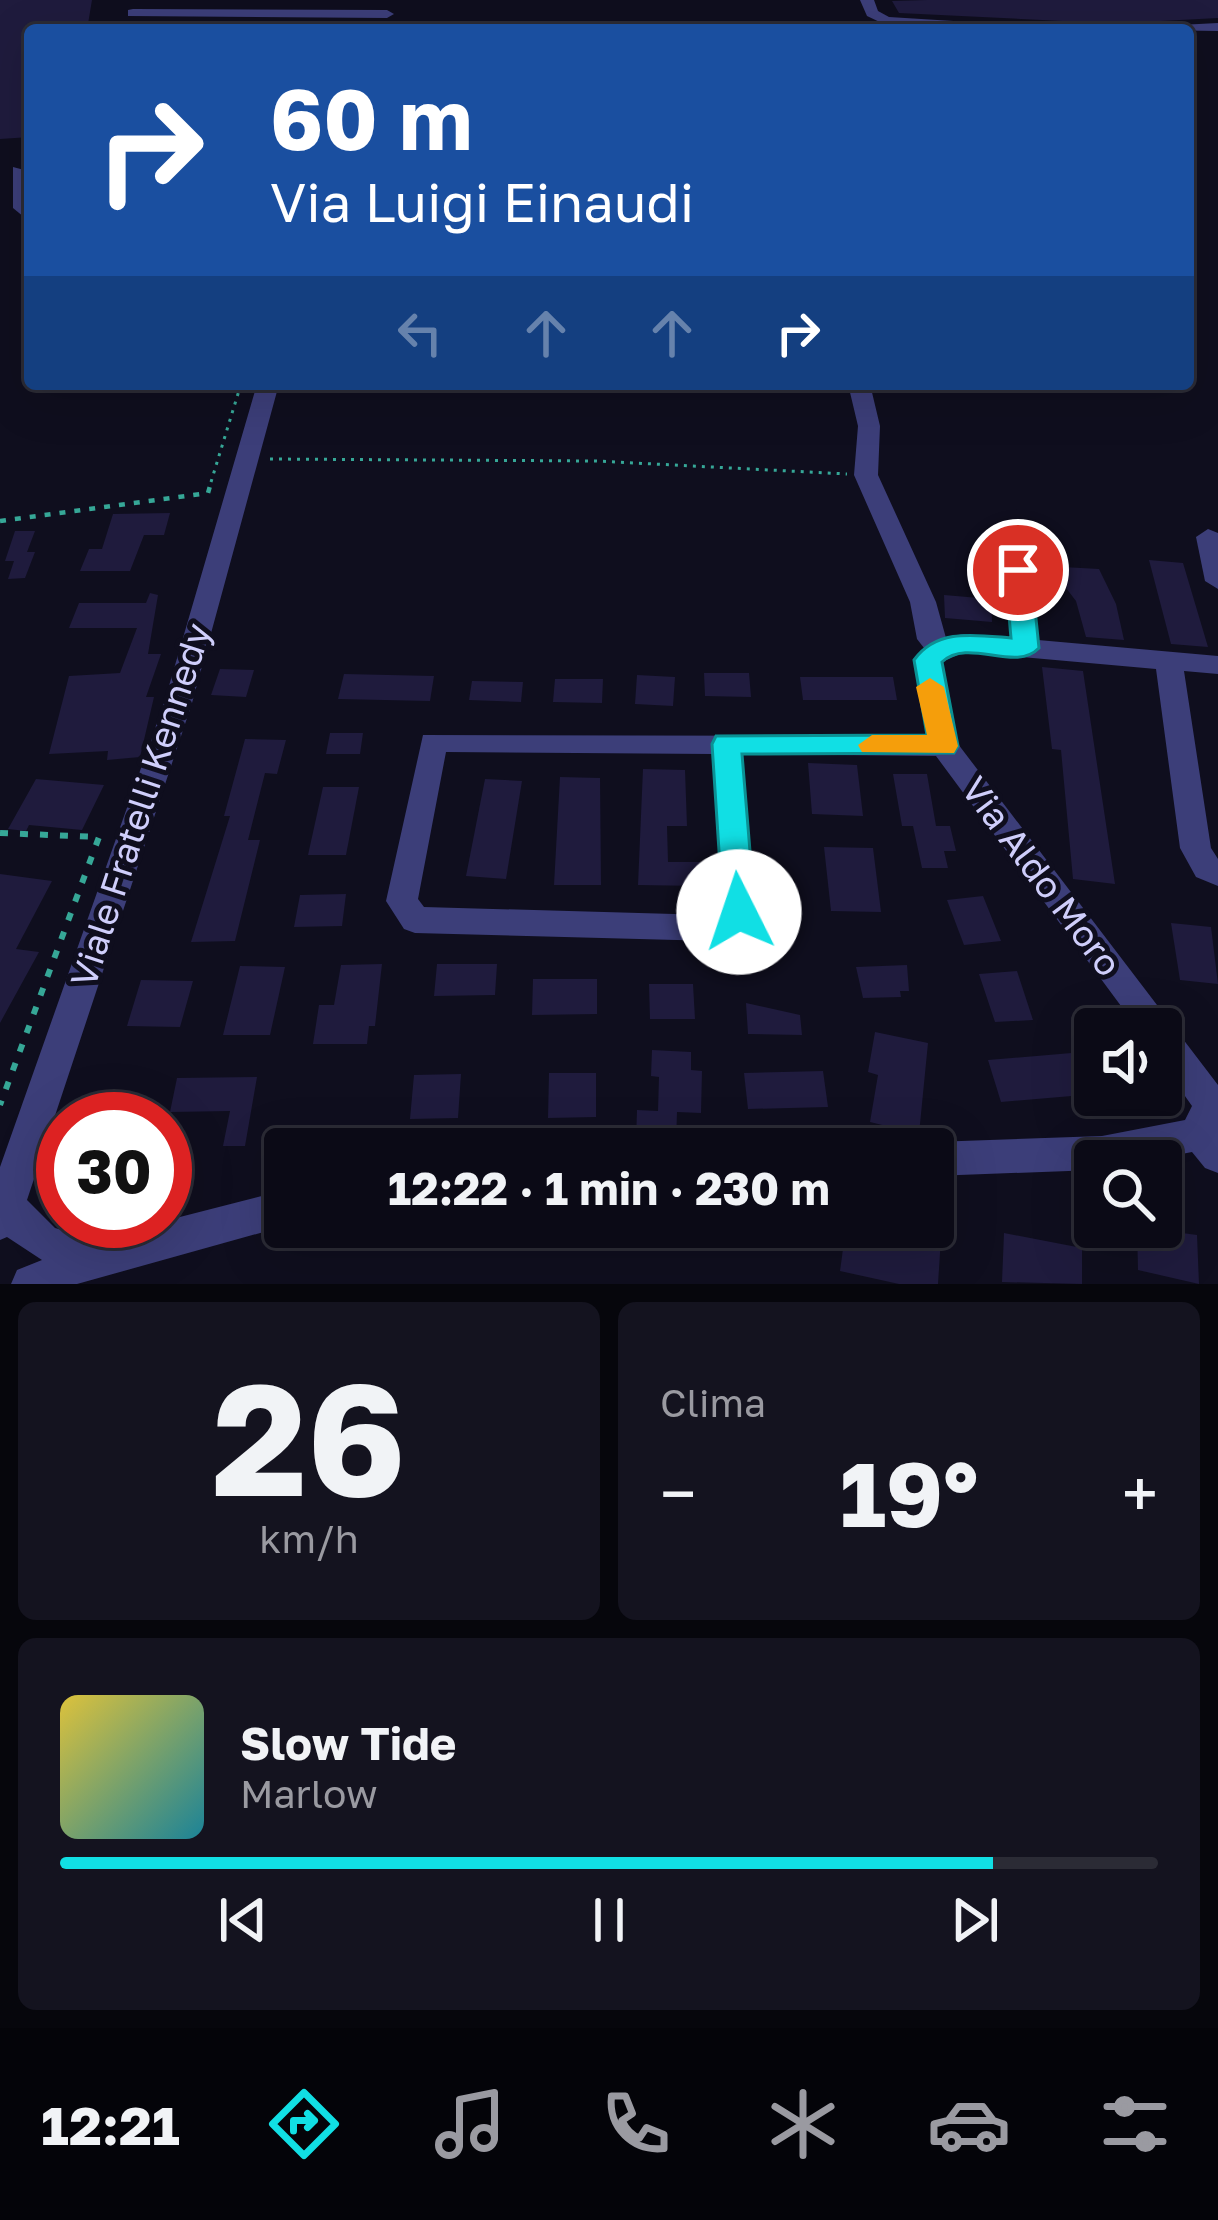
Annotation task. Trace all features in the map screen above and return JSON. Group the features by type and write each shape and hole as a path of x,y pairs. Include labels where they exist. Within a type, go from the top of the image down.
{"street":[{"path":"867,0 872,13 886,20 944,24"},
{"path":"272,13 338,6"},
{"path":"133,14 387,15"},
{"path":"16,171 24,210"},
{"name":"Viale Fratelli Kennedy","path":"4,1211 178,703 266,390"},
{"name":"Via Aldo Moro","path":"860,390 868,426 866,475 923,602 930,639 941,648 928,660 944,746 1142,1008"},
{"path":"1208,537 1218,581"},
{"path":"1018,570 1025,648"},
{"path":"941,648 964,643 1218,665"},
{"path":"1169,661 1196,848 1207,868 1218,874"},
{"path":"726,744 739,912 714,928 415,920 402,901 433,742 726,744 944,746"},
{"name":"Via Aldo Moro","path":"1182,1072 1213,1128"},
{"path":"954,1158 1102,1153 1213,1128"},
{"path":"4,1211 40,1244 94,1258"},
{"path":"31,1284 94,1258 264,1213"},
{"path":"57,1284 94,1258"}],"path":[{"path":"0,521 208,493 239,390"},
{"path":"247,459 596,461 866,475"},
{"path":"0,833 99,837 0,1105"}],"building":[{"path":"0,0 92,0 88,24 24,24 24,137 0,139"},
{"path":"1218,0 1218,18 1065,24 899,13 892,1"},
{"path":"170,513 164,535 144,535 130,571 80,571 89,549 102,549 113,514"},
{"path":"15,531 35,531 27,552 35,552 25,578 8,579 14,561 5,561"},
{"path":"1149,560 1183,563 1208,647 1171,644"},
{"path":"1063,567 1099,569 1116,604 1124,640 1086,637 1076,601 1066,588"},
{"path":"150,593 158,595 148,654 161,654 146,697 154,697 140,757 107,760 108,751 49,754 69,676 120,673 137,628 69,628 79,603 146,603"},
{"path":"944,595 991,599 992,622 945,618"},
{"path":"1042,667 1083,671 1115,884 1073,879 1061,750 1052,749"},
{"path":"220,669 254,670 246,697 211,695"},
{"path":"704,673 749,673 751,697 705,696"},
{"path":"344,674 434,676 430,701 338,699"},
{"path":"637,675 675,677 673,706 635,704"},
{"path":"800,677 893,677 897,700 803,700"},
{"path":"555,679 603,679 602,703 553,702"},
{"path":"472,681 523,682 521,702 469,700"},
{"path":"330,733 363,733 360,754 326,754"},
{"path":"245,739 286,740 277,774 265,773 248,840 260,840 235,941 191,942 230,816 224,816"},
{"path":"808,763 857,765 863,816 812,814"},
{"path":"643,769 685,770 687,826 667,826 668,862 700,862 701,886 638,885"},
{"path":"893,774 927,774 936,826 950,826 956,851 944,851 948,868 922,868 913,826 902,826"},
{"path":"560,777 600,778 601,885 554,885"},
{"path":"36,779 104,785 82,830 29,825 26,831 8,829"},
{"path":"485,779 522,781 506,879 466,876"},
{"path":"323,787 359,787 346,855 308,855"},
{"path":"824,847 873,848 881,912 831,911"},
{"path":"0,874 52,881 16,949 39,952 0,1023"},
{"path":"346,894 342,926 294,927 300,895"},
{"path":"983,896 1001,941 964,945 947,900"},
{"path":"1171,923 1211,927 1218,984 1180,980"},
{"path":"382,964 375,1026 369,1026 367,1044 313,1044 319,1005 334,1005 341,965"},
{"path":"437,964 497,964 495,995 434,996"},
{"path":"907,965 909,991 900,991 901,997 863,998 856,967"},
{"path":"240,966 285,967 270,1035 223,1035"},
{"path":"1017,971 1033,1020 995,1022 979,974"},
{"path":"533,979 597,979 597,1014 532,1015"},
{"path":"141,980 193,981 180,1027 127,1026"},
{"path":"649,984 693,984 695,1019 650,1019"},
{"path":"746,1003 800,1015 802,1035 748,1034"},
{"path":"875,1032 928,1043 920,1128 870,1122 878,1075 868,1072"},
{"path":"652,1050 691,1052 691,1070 702,1071 701,1113 677,1112 677,1128 636,1128 637,1110 658,1111 659,1077 651,1076"},
{"path":"1074,1053 1074,1096 1001,1102 988,1060"},
{"path":"823,1071 828,1107 748,1109 744,1073"},
{"path":"549,1073 596,1073 596,1117 548,1118"},
{"path":"461,1074 458,1118 410,1119 414,1075"},
{"path":"257,1077 245,1146 223,1146 230,1111 192,1112 192,1092 174,1092 177,1078"},
{"path":"1004,1233 1082,1248 1082,1284 1002,1282"},
{"path":"1182,1233 1197,1235 1199,1284 1138,1270 1137,1248 1182,1248"},
{"path":"843,1248 940,1248 938,1284 899,1284 840,1271"}],"slow traffic":[{"path":"872,745 944,746 930,687"}],"route":[{"path":"739,912 726,744 944,746 928,660 941,648 964,643 1025,648 1018,570"}]}
